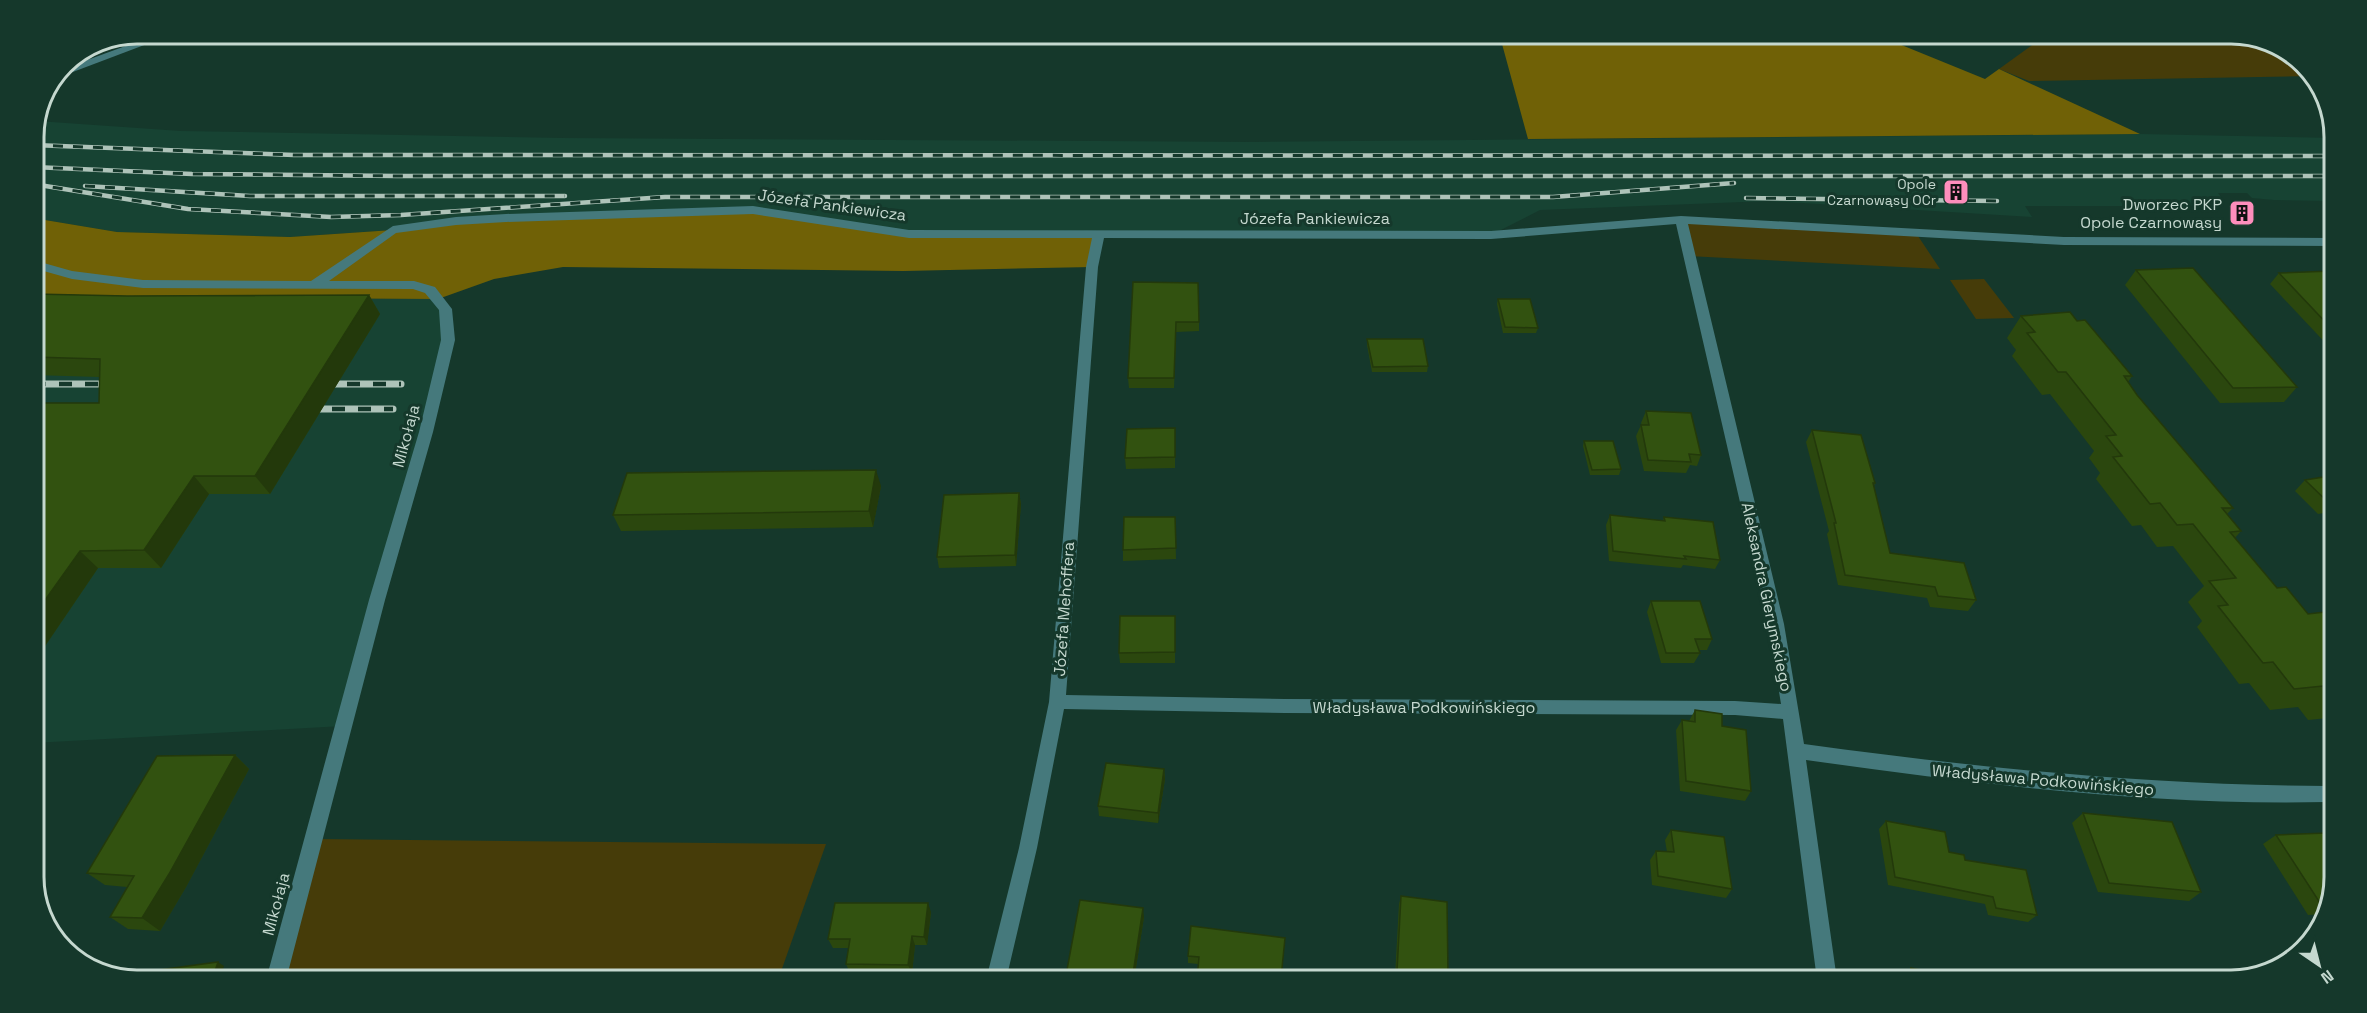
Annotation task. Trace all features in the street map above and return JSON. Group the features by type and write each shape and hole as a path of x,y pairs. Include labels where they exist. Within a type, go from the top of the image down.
{"street":[{"path":"75,68 138,44"},
{"name":"Józefa Pankiewicza","path":"315,284 393,230 456,221 605,213 753,210 909,234 1491,236 1681,220 2064,240 2323,244"},
{"name":"Aleksandra Gierymskiego","path":"1681,220 1776,624 1791,712 1826,970"},
{"name":"Józefa Mehoffera","path":"998,970 1028,848 1057,702 1092,267 1099,233"},
{"name":"Mikołaja","path":"44,267 72,275 143,284 414,285 430,290 445,309 448,340 426,432 377,600 279,970"},
{"name":"Władysława Podkowińskiego","path":"1057,702 1285,706 1735,708 1791,712"},
{"name":"Władysława Podkowińskiego","path":"1796,751 2051,784 2175,792 2324,794"}],"shaded area":[{"path":"1502,44 1899,44 1985,79 1999,69 2140,134 1528,139"},
{"path":"2034,44 2231,44 2249,45 2266,51 2287,63 2302,76 2029,81 1999,69"},
{"path":"45,122 181,131 564,138 1253,142 2140,134 2323,138 2323,201 2274,200 2252,198 2247,193 2218,193 2224,201 2216,201 2220,206 2025,206 2032,217 1768,201 1540,210 1491,235 393,230 290,237 117,232 44,220"},
{"path":"753,210 909,234 1099,233 1092,267 903,271 563,267 494,279 438,299 44,297 44,220 117,232 290,237 393,230 456,221"},
{"path":"1681,220 1916,233 1940,269 1688,256"},
{"path":"1984,279 2014,318 1976,319 1950,280"},
{"path":"44,297 438,299 448,324 343,726 44,742"},
{"path":"313,839 826,844 782,970 279,970"}],"building":[{"path":"2193,268 2297,387 2233,388 2136,270"},
{"path":"2323,271 2323,320 2279,273"},
{"path":"1133,282 1198,283 1199,322 1176,322 1174,378 1128,378"},
{"path":"44,294 369,295 255,476 194,476 144,550 80,551 44,602 44,403 99,403 100,359 44,357"},
{"path":"1498,299 1530,299 1538,328 1505,327"},
{"path":"2070,312 2077,321 2085,320 2132,376 2124,376 2137,395 2233,508 2222,508 2241,531 2230,532 2277,588 2286,587 2308,614 2324,612 2324,687 2294,689 2273,662 2263,663 2218,606 2228,605 2209,581 2236,578 2193,524 2177,525 2160,503 2150,504 2113,457 2122,456 2106,436 2116,435 2066,372 2058,372 2027,333 2035,332 2021,316"},
{"path":"1367,339 1423,339 1428,366 1373,367"},
{"path":"1646,411 1691,413 1701,455 1689,454 1691,462 1648,460 1641,425 1649,425"},
{"path":"1175,428 1175,457 1125,458 1127,429"},
{"path":"1812,430 1861,435 1875,483 1873,483 1890,553 1964,563 1976,600 1938,596 1935,587 1845,575 1834,523 1836,523"},
{"path":"1584,441 1613,441 1621,469 1592,470"},
{"path":"876,470 869,511 613,515 627,473"},
{"path":"2323,477 2323,498 2305,480"},
{"path":"1019,493 1015,555 937,557 944,495"},
{"path":"1610,515 1665,521 1664,517 1713,522 1720,560 1684,556 1686,559 1613,551"},
{"path":"1124,517 1175,517 1176,548 1123,550"},
{"path":"1651,601 1700,601 1712,639 1695,639 1700,653 1666,653"},
{"path":"1120,616 1175,616 1175,652 1119,653"},
{"path":"1695,710 1722,714 1722,726 1746,730 1751,791 1686,781 1682,720 1695,722"},
{"path":"235,755 142,918 110,917 134,876 87,873 157,756"},
{"path":"1106,763 1164,769 1158,813 1098,806"},
{"path":"2083,813 2172,822 2201,892 2109,883"},
{"path":"1886,821 1945,832 1949,852 1964,855 1965,860 2026,870 2037,915 1996,908 1993,897 1895,877"},
{"path":"1671,830 1724,837 1732,889 1658,876 1656,851 1674,852"},
{"path":"2324,833 2324,877 2319,902 2276,835"},
{"path":"1401,896 1447,902 1448,970 1397,970"},
{"path":"1080,900 1143,908 1134,970 1067,970"},
{"path":"835,903 928,903 924,937 912,936 908,965 846,964 850,939 828,939"},
{"path":"1191,926 1285,938 1282,970 1198,970 1199,957 1188,956"},
{"path":"218,962 215,970 159,970"}],"railway":[{"path":"44,145 294,155 2323,156"},
{"path":"44,167 192,174 397,176 2323,176"},
{"path":"44,186 188,209 331,217 401,215 665,197 1553,197 1734,183"},
{"path":"85,186 250,196 565,196"},
{"path":"1746,198 1997,201"},
{"path":"44,384 117,384"},
{"path":"321,384 401,384"},
{"path":"306,409 393,409"}],"place":[{"name":"Opole Czarnowąsy OCr","path":"1956,192"},
{"name":"Dworzec PKP Opole Czarnowąsy","path":"2242,213"}]}
